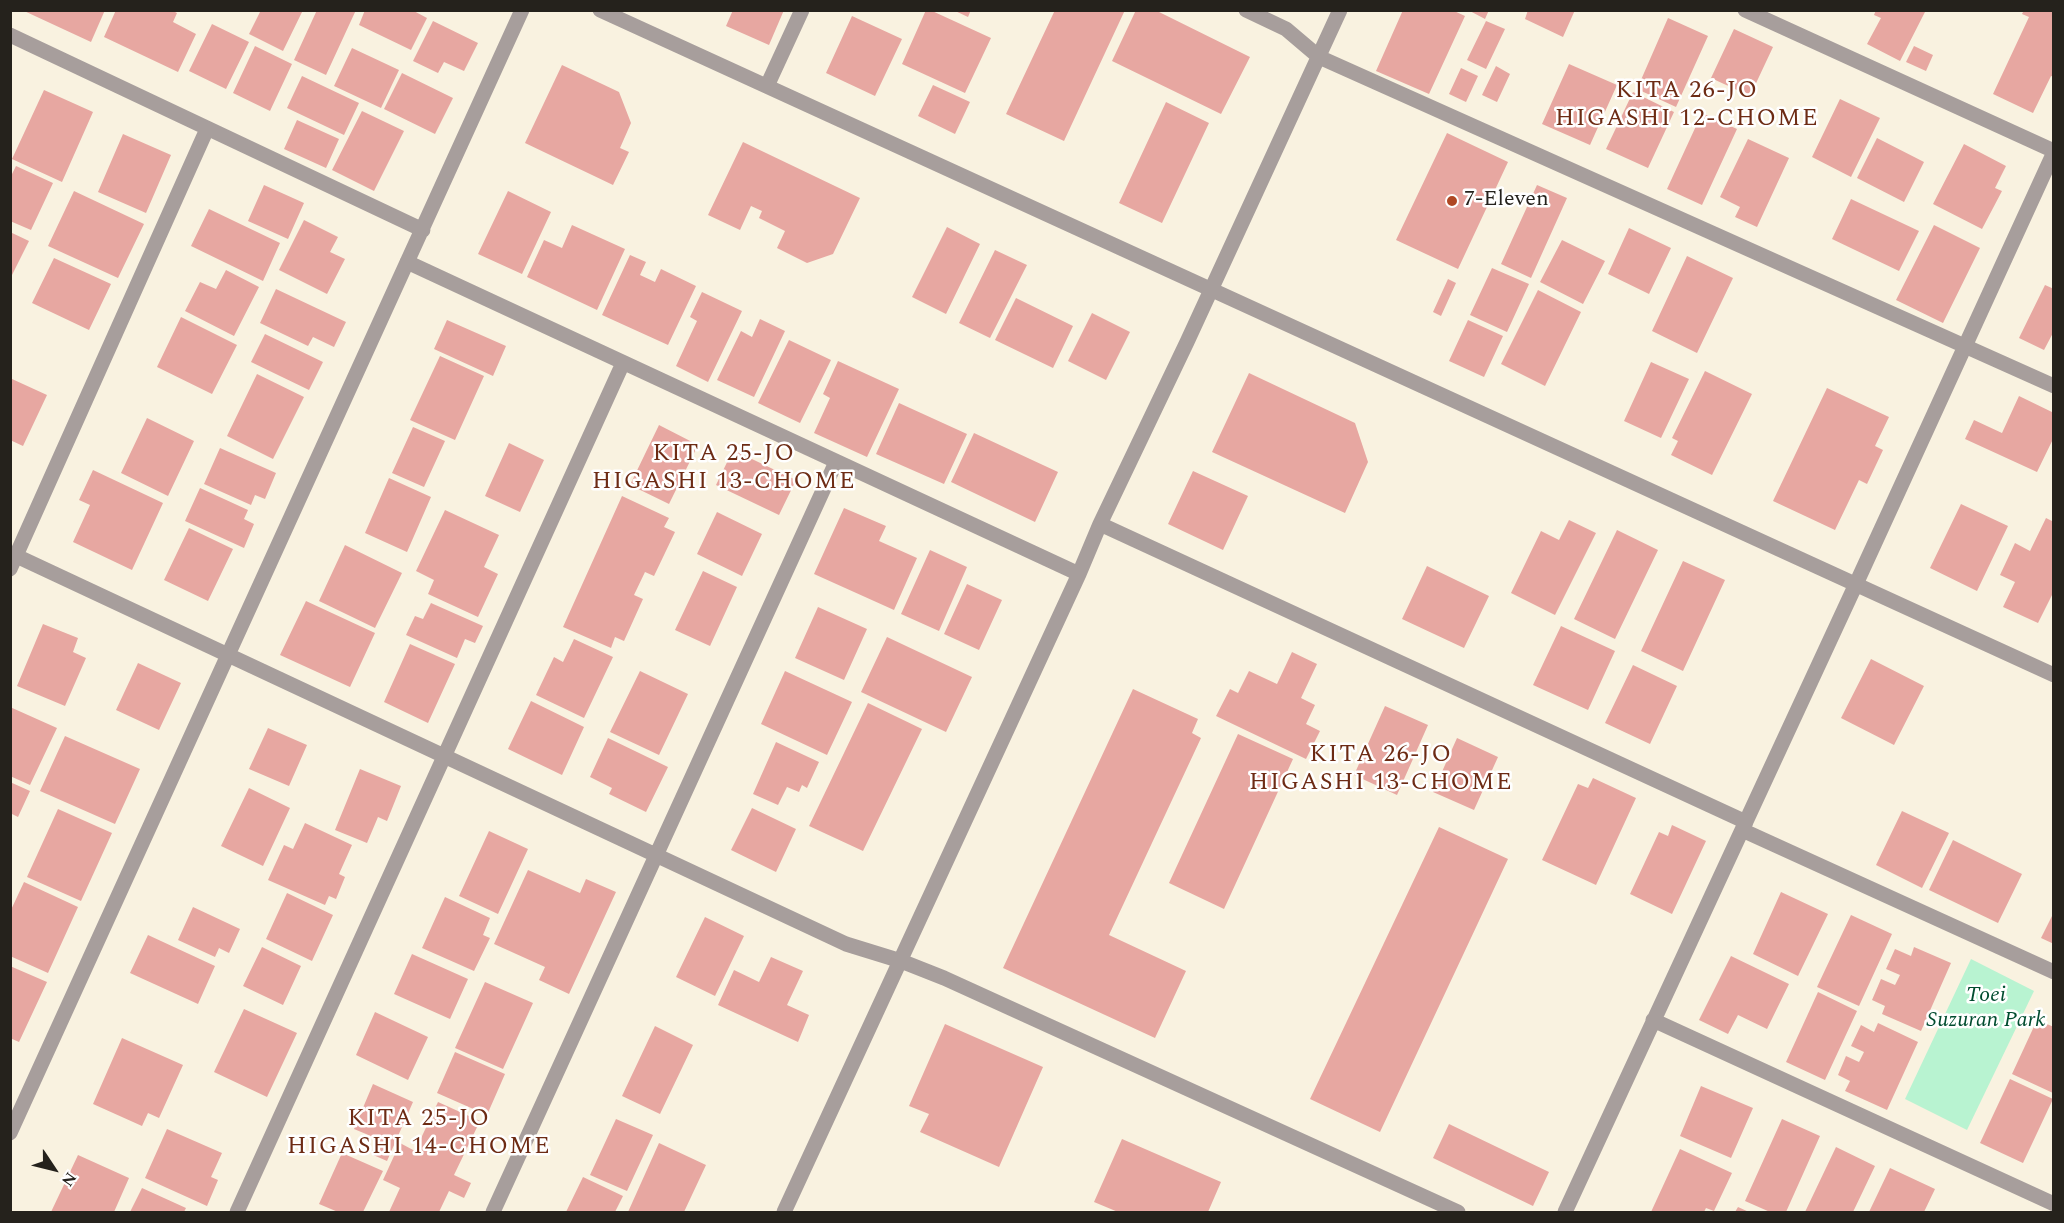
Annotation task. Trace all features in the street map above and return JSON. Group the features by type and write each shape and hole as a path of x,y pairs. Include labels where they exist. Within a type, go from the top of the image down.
{"street":[{"path":"10,1133 522,10"},
{"path":"600,10 2054,675"},
{"path":"768,86 802,10"},
{"path":"1246,10 1286,29 1319,57 2054,386"},
{"path":"784,1212 1100,524 1187,342 1340,10"},
{"path":"1564,1212 2053,156 1745,10"},
{"path":"10,35 423,230"},
{"path":"207,129 13,559 229,655 846,944 901,961 955,983 1458,1212"},
{"path":"407,262 1079,574"},
{"path":"237,1212 623,363"},
{"path":"493,1212 836,462"},
{"path":"1100,524 2054,972"},
{"path":"1653,1020 2054,1204"}],"green space":[{"name":"Toei Suzuran Park","path":"1971,959 2034,991 1967,1130 1905,1099"}],"building":[{"path":"22,10 105,10 91,42"},
{"path":"116,10 171,10 177,13 173,22 196,34 178,72 104,37"},
{"path":"261,10 303,10 283,51 249,34"},
{"path":"317,10 356,10 326,75 294,60"},
{"path":"365,10 412,10 427,18 411,50 359,25"},
{"path":"733,10 784,10 769,45 726,26"},
{"path":"926,10 991,38 965,93 902,64"},
{"path":"953,10 971,10 968,17"},
{"path":"1055,10 1125,10 1064,141 1006,114"},
{"path":"1136,10 1155,10 1250,57 1221,114 1112,61"},
{"path":"1403,10 1452,10 1465,16 1429,94 1376,71"},
{"path":"1468,10 1489,10 1485,19"},
{"path":"1528,10 1575,10 1563,37 1525,19"},
{"path":"1876,10 1926,10 1900,61 1867,44 1881,18 1874,15"},
{"path":"2024,10 2054,10 2054,77 2051,76 2033,113 1993,94 2029,17 2022,14"},
{"path":"852,16 902,39 875,96 826,73"},
{"path":"1668,18 1708,36 1676,107 1637,89"},
{"path":"433,21 478,43 464,71 444,62 438,73 413,61"},
{"path":"1486,21 1505,29 1486,69 1467,60"},
{"path":"212,24 249,42 226,89 189,71"},
{"path":"1734,29 1773,47 1750,96 1711,78"},
{"path":"255,46 292,64 270,111 233,93"},
{"path":"1914,46 1933,55 1926,71 1906,62"},
{"path":"352,48 399,70 381,108 334,86"},
{"path":"1569,64 1617,85 1590,145 1542,124"},
{"path":"562,65 619,92 631,123 620,148 629,152 613,185 525,143"},
{"path":"1496,66 1510,74 1497,102 1482,95"},
{"path":"1461,68 1478,76 1466,102 1449,94"},
{"path":"402,73 453,98 435,134 384,109"},
{"path":"302,76 359,103 344,135 287,108"},
{"path":"933,85 970,102 955,134 918,116"},
{"path":"44,90 93,112 62,182 12,159"},
{"path":"1633,92 1674,112 1648,168 1606,149"},
{"path":"1840,99 1880,118 1851,177 1812,157"},
{"path":"1166,102 1209,123 1162,223 1119,203"},
{"path":"362,111 404,131 374,191 332,170"},
{"path":"1702,113 1737,129 1702,205 1667,189"},
{"path":"297,120 339,139 326,168 284,149"},
{"name":"7-Eleven","path":"1447,133 1508,162 1458,269 1396,240"},
{"path":"123,134 171,155 146,213 98,192"},
{"path":"1877,138 1924,162 1904,202 1857,178"},
{"path":"1748,139 1789,158 1757,227 1735,217 1740,207 1720,197"},
{"path":"743,142 860,198 833,254 807,263 777,248 785,231 759,218 762,211 751,206 740,230 708,215"},
{"path":"1964,144 2006,166 1995,188 2002,191 1982,229 1933,204"},
{"path":"16,166 53,183 31,230 10,221 10,178"},
{"path":"264,185 304,203 288,239 248,221"},
{"path":"1537,185 1567,198 1531,278 1501,264"},
{"path":"74,191 144,224 118,278 48,246"},
{"path":"508,191 551,212 522,274 478,254"},
{"path":"1851,199 1919,231 1899,271 1832,239"},
{"path":"209,209 280,243 263,281 191,246"},
{"path":"304,220 338,237 330,252 345,259 327,294 279,270"},
{"path":"572,225 625,249 597,310 527,277 544,240 562,248"},
{"path":"1934,225 1980,248 1943,323 1896,300"},
{"path":"947,227 980,244 946,314 912,297"},
{"path":"1629,228 1671,248 1649,294 1608,274"},
{"path":"10,232 29,241 10,279"},
{"path":"1562,240 1605,261 1583,304 1540,282"},
{"path":"995,250 1027,265 990,338 959,323"},
{"path":"630,255 646,262 640,275 655,282 661,269 696,286 668,345 602,315"},
{"path":"1687,256 1733,278 1697,353 1652,331"},
{"path":"54,258 111,284 89,330 32,303"},
{"path":"1492,268 1529,284 1507,332 1470,315"},
{"path":"226,270 259,287 234,336 185,311 200,282 216,289"},
{"path":"1448,279 1456,283 1441,316 1433,312"},
{"path":"2045,285 2054,289 2054,331 2044,350 2019,338"},
{"path":"276,289 346,322 334,347 313,337 308,346 260,323"},
{"path":"1538,290 1581,312 1545,386 1501,364"},
{"path":"702,292 742,311 708,382 676,366 697,321 690,317"},
{"path":"1016,298 1073,326 1053,368 995,340"},
{"path":"1092,313 1130,332 1106,380 1068,361"},
{"path":"181,317 237,345 212,394 157,367"},
{"path":"760,319 785,331 754,397 717,380 741,331 752,337"},
{"path":"447,320 506,346 493,376 434,349"},
{"path":"1468,320 1503,336 1484,377 1449,361"},
{"path":"265,334 323,362 309,390 251,362"},
{"path":"789,340 831,360 800,423 758,403"},
{"path":"440,356 484,376 455,440 410,420"},
{"path":"838,361 899,389 867,457 814,433 830,398 823,394"},
{"path":"1651,362 1689,379 1661,438 1624,421"},
{"path":"1705,371 1752,394 1712,475 1671,455 1678,441 1672,438"},
{"path":"1249,373 1355,423 1368,462 1345,513 1212,452"},
{"path":"257,374 304,397 273,459 227,436"},
{"path":"12,379 47,395 23,446 10,440 10,383"},
{"path":"1827,388 1889,417 1875,446 1883,450 1867,484 1859,480 1835,530 1773,501"},
{"path":"2019,396 2054,413 2054,437 2037,472 1965,439 1974,420 2002,433"},
{"path":"899,403 967,434 944,484 876,454"},
{"path":"147,418 194,441 168,496 121,473"},
{"path":"659,425 698,445 669,504 630,485"},
{"path":"413,427 445,441 424,487 392,473"},
{"path":"974,433 1058,472 1035,522 951,482"},
{"path":"509,443 544,460 520,512 485,496"},
{"path":"220,448 276,473 265,499 255,495 251,505 204,484"},
{"path":"733,450 796,480 779,515 716,485"},
{"path":"93,470 163,503 132,570 73,542 90,505 79,500"},
{"path":"1193,471 1248,496 1223,550 1168,524"},
{"path":"389,478 431,497 407,552 365,533"},
{"path":"200,488 248,510 244,519 254,524 244,548 185,521"},
{"path":"622,496 669,518 664,527 675,532 654,576 645,572 634,595 643,599 624,641 615,637 611,648 563,627"},
{"path":"1961,504 2008,526 1977,591 1930,568"},
{"path":"844,508 886,526 879,541 917,558 894,610 814,574"},
{"path":"445,510 499,535 484,567 498,574 478,617 428,594 434,580 416,571"},
{"path":"717,512 762,534 742,576 697,554"},
{"path":"2046,518 2054,522 2054,591 2038,623 2003,607 2015,582 2000,575 2015,543 2030,551"},
{"path":"1569,520 1596,533 1555,615 1511,593 1541,531 1559,540"},
{"path":"189,528 233,549 208,601 164,580"},
{"path":"1617,530 1658,550 1615,639 1574,619"},
{"path":"345,545 402,573 375,628 319,601"},
{"path":"930,550 967,567 939,631 901,614"},
{"path":"1683,561 1725,580 1683,671 1641,651"},
{"path":"1427,566 1489,596 1464,648 1402,619"},
{"path":"703,571 737,587 710,646 675,630"},
{"path":"967,584 1002,600 979,650 944,634"},
{"path":"306,601 375,633 350,687 280,655"},
{"path":"431,603 483,626 475,643 465,639 457,658 406,635 415,616 423,619"},
{"path":"818,607 867,629 844,680 795,658"},
{"path":"43,624 78,638 73,652 86,658 65,706 17,686"},
{"path":"1561,626 1615,651 1588,710 1533,685"},
{"path":"887,637 972,677 946,732 861,692"},
{"path":"574,639 613,657 584,718 536,695 554,657 563,662"},
{"path":"410,644 455,664 428,723 384,702"},
{"path":"1292,652 1317,664 1301,698 1315,705 1306,724 1320,731 1306,759 1216,716 1230,689 1238,693 1249,671 1277,684"},
{"path":"1871,659 1924,686 1894,745 1841,718"},
{"path":"138,663 181,683 159,730 116,710"},
{"path":"1633,665 1677,686 1650,744 1605,723"},
{"path":"640,671 688,694 659,755 610,732"},
{"path":"785,671 852,702 827,755 761,724"},
{"path":"1133,689 1198,719 1192,733 1201,738 1109,935 1186,971 1155,1038 1003,968"},
{"path":"531,701 584,727 562,775 508,749"},
{"path":"868,703 922,729 863,851 809,826"},
{"path":"1385,706 1428,725 1397,795 1354,775"},
{"path":"10,707 57,728 30,785 10,776"},
{"path":"268,728 307,745 289,786 249,769"},
{"path":"1238,734 1293,759 1224,909 1169,883"},
{"path":"65,736 140,769 115,824 40,791"},
{"path":"608,738 668,767 646,812 609,794 612,788 590,777"},
{"path":"1457,738 1498,757 1474,810 1433,792"},
{"path":"776,742 819,762 807,788 802,785 799,792 787,787 778,805 753,794"},
{"path":"360,769 401,786 387,821 378,817 367,843 335,830"},
{"path":"1593,778 1636,798 1596,885 1542,860 1578,784 1588,788"},
{"path":"10,782 30,791 18,817 10,813"},
{"path":"249,788 290,808 263,866 221,846"},
{"path":"752,808 796,829 776,872 731,850"},
{"path":"58,809 112,833 81,901 27,877"},
{"path":"1902,811 1949,833 1922,888 1876,865"},
{"path":"305,823 352,845 339,874 345,877 336,899 329,896 325,905 268,880 284,845 293,849"},
{"path":"1672,825 1706,841 1672,914 1630,894 1659,832 1668,836"},
{"path":"1439,827 1508,859 1380,1132 1310,1099"},
{"path":"489,831 528,849 498,914 459,896"},
{"path":"1953,840 2022,874 1998,923 1929,890"},
{"path":"528,870 580,893 586,879 616,892 569,994 539,980 545,967 494,944"},
{"path":"24,882 78,907 48,973 10,956 10,912"},
{"path":"1781,892 1828,914 1798,976 1753,954"},
{"path":"287,893 333,915 312,961 266,939"},
{"path":"445,897 490,918 483,935 490,938 474,971 422,948"},
{"path":"193,907 240,929 229,953 219,948 215,957 178,940"},
{"path":"2054,912 2054,944 2041,938"},
{"path":"1851,915 1892,934 1859,1006 1817,987"},
{"path":"705,917 744,936 715,996 676,977"},
{"path":"148,935 215,966 198,1004 130,973"},
{"path":"262,947 301,966 283,1005 243,986"},
{"path":"1914,947 1951,963 1921,1031 1882,1014 1885,1006 1872,1000 1881,979 1895,985 1900,975 1886,969 1895,949 1911,956"},
{"path":"412,954 468,979 450,1019 394,994"},
{"path":"1731,956 1789,984 1767,1029 1738,1015 1728,1034 1699,1020"},
{"path":"771,957 803,971 787,1005 809,1015 798,1042 718,1005 734,970 759,982"},
{"path":"10,966 47,982 19,1042 10,1038"},
{"path":"485,982 533,1003 503,1069 455,1048"},
{"path":"1818,992 1857,1011 1825,1080 1786,1062"},
{"path":"244,1009 297,1033 267,1097 214,1072"},
{"path":"375,1012 428,1037 408,1080 356,1055"},
{"path":"2037,1020 2054,1027 2053,1093 2012,1074"},
{"path":"1878,1023 1918,1042 1887,1110 1845,1091 1850,1081 1838,1075 1846,1056 1859,1062 1864,1052 1851,1046 1861,1025 1874,1032"},
{"path":"945,1024 1043,1067 999,1167 920,1132 929,1114 909,1106"},
{"path":"655,1026 693,1045 660,1114 622,1096"},
{"path":"122,1038 183,1065 159,1118 148,1113 142,1126 93,1104"},
{"path":"455,1052 505,1074 487,1115 437,1093"},
{"path":"2010,1079 2053,1099 2023,1163 1980,1143"},
{"path":"373,1084 413,1102 387,1161 371,1154 378,1139 354,1129"},
{"path":"1701,1086 1753,1108 1731,1158 1680,1136"},
{"path":"438,1102 480,1121 454,1175 471,1183 464,1198 449,1191 439,1212 389,1212 400,1188 383,1180 400,1143 415,1151"},
{"path":"616,1119 653,1135 627,1191 590,1175"},
{"path":"1782,1119 1820,1136 1786,1212 1770,1212 1745,1201"},
{"path":"1449,1124 1549,1172 1533,1206 1433,1158"},
{"path":"167,1129 222,1153 211,1177 218,1180 207,1206 145,1178"},
{"path":"1122,1139 1221,1182 1208,1212 1118,1212 1094,1202"},
{"path":"659,1143 706,1165 684,1212 628,1212"},
{"path":"1836,1147 1875,1166 1853,1212 1805,1212"},
{"path":"1680,1149 1732,1173 1714,1211 1706,1208 1704,1212 1651,1212"},
{"path":"342,1153 383,1171 363,1212 338,1212 319,1204"},
{"path":"78,1155 129,1178 114,1212 51,1212"},
{"path":"1890,1168 1935,1189 1924,1212 1869,1212"},
{"path":"583,1177 623,1196 615,1212 566,1212"},
{"path":"142,1188 186,1208 184,1212 130,1212"},
{"path":"1738,1207 1749,1212 1735,1212"}],"place":[{"name":"7-Eleven","path":"1452,201"}],"district":[{"name":"KITA 26-JO HIGASHI 12-CHOME","path":"1687,106"},
{"name":"KITA 25-JO HIGASHI 13-CHOME","path":"724,469"},
{"name":"KITA 26-JO HIGASHI 13-CHOME","path":"1381,770"},
{"name":"KITA 25-JO HIGASHI 14-CHOME","path":"419,1134"}]}
